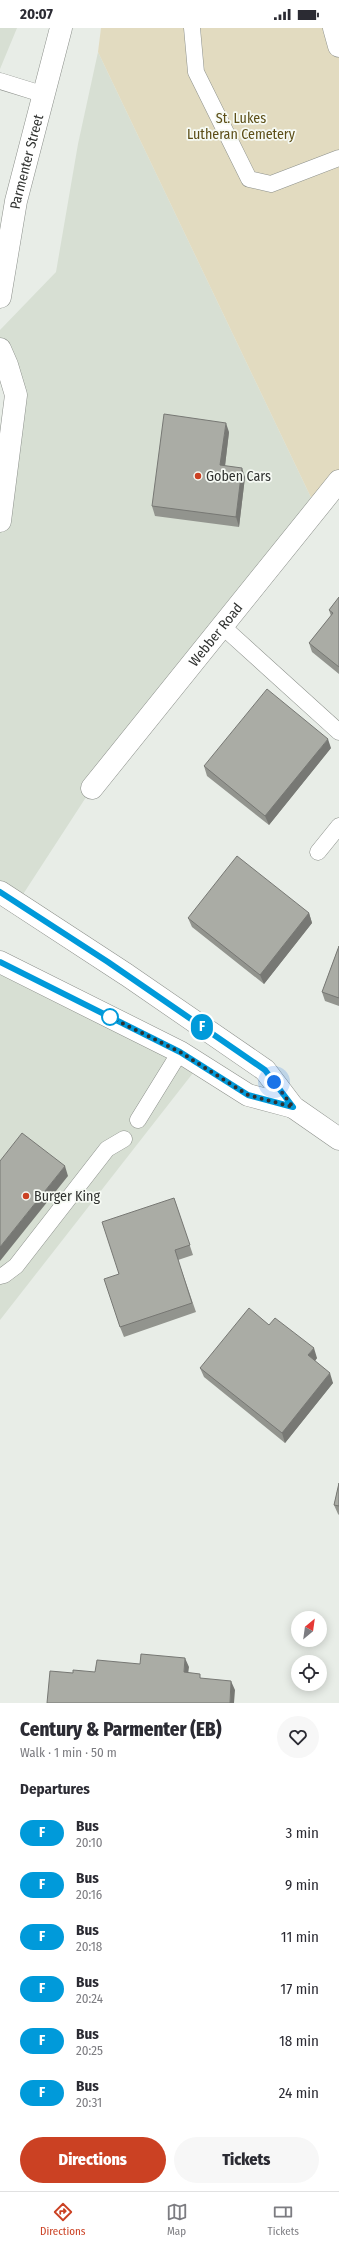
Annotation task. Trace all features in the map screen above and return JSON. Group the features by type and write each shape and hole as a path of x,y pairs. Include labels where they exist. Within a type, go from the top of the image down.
{"street":[{"name":"Parmenter Street","path":"0,297 16,201 42,94 61,28"},
{"path":"334,28 339,46"},
{"path":"0,349 7,365 16,394 0,521"},
{"name":"Webber Road","path":"92,788 339,481"},
{"path":"0,892 121,971 265,1070 293,1107 339,1139"},
{"path":"0,962 180,1052 248,1095 293,1107"}],"lane":[{"path":"192,28 196,72 249,179 271,184 339,158"},
{"path":"0,81 42,94"},
{"path":"222,626 339,732"},
{"path":"318,852 339,826"},
{"path":"138,1120 180,1052"},
{"path":"0,1276 4,1275 16,1266 107,1149 124,1140"}],"shaded area":[{"path":"0,28 17,28 0,69"},
{"path":"98,52 316,508 92,788 18,902 0,892 0,521 15,412 0,349 0,330 56,272 78,144"},
{"path":"0,962 200,1064 0,1320"}],"green space":[{"name":"St. Lukes Lutheran Cemetery","path":"101,28 334,28 339,46 339,481 316,508 98,52"}],"building":[{"name":"Goben Cars","path":"164,414 226,423 220,465 242,468 236,517 152,506"},
{"path":"339,597 339,667 309,643 333,613 329,610"},
{"path":"267,689 328,739 265,816 204,766"},
{"path":"237,856 309,913 260,975 188,918"},
{"path":"339,946 339,998 322,992"},
{"name":"Burger King","path":"22,1133 65,1166 0,1247 0,1161"},
{"path":"174,1198 190,1245 175,1250 192,1303 120,1327 104,1279 119,1274 102,1222"},
{"path":"249,1308 269,1325 275,1318 314,1348 308,1355 330,1373 282,1433 200,1368"},
{"path":"339,1483 339,1506 334,1505"},
{"path":"141,1654 185,1658 184,1672 200,1674 200,1678 231,1681 230,1703 47,1703 50,1671 73,1673 73,1670 95,1672 97,1660 140,1664"}],"bus line":[{"name":"F","path":"0,892 18,902 108,962 265,1070 293,1107 248,1095 180,1052 0,962"}],"place":[{"name":"Goben Cars","path":"198,476"},
{"name":"Burger King","path":"26,1196"}],"route":[{"path":"110,1017 180,1052 248,1095 293,1107 274,1082"}]}
